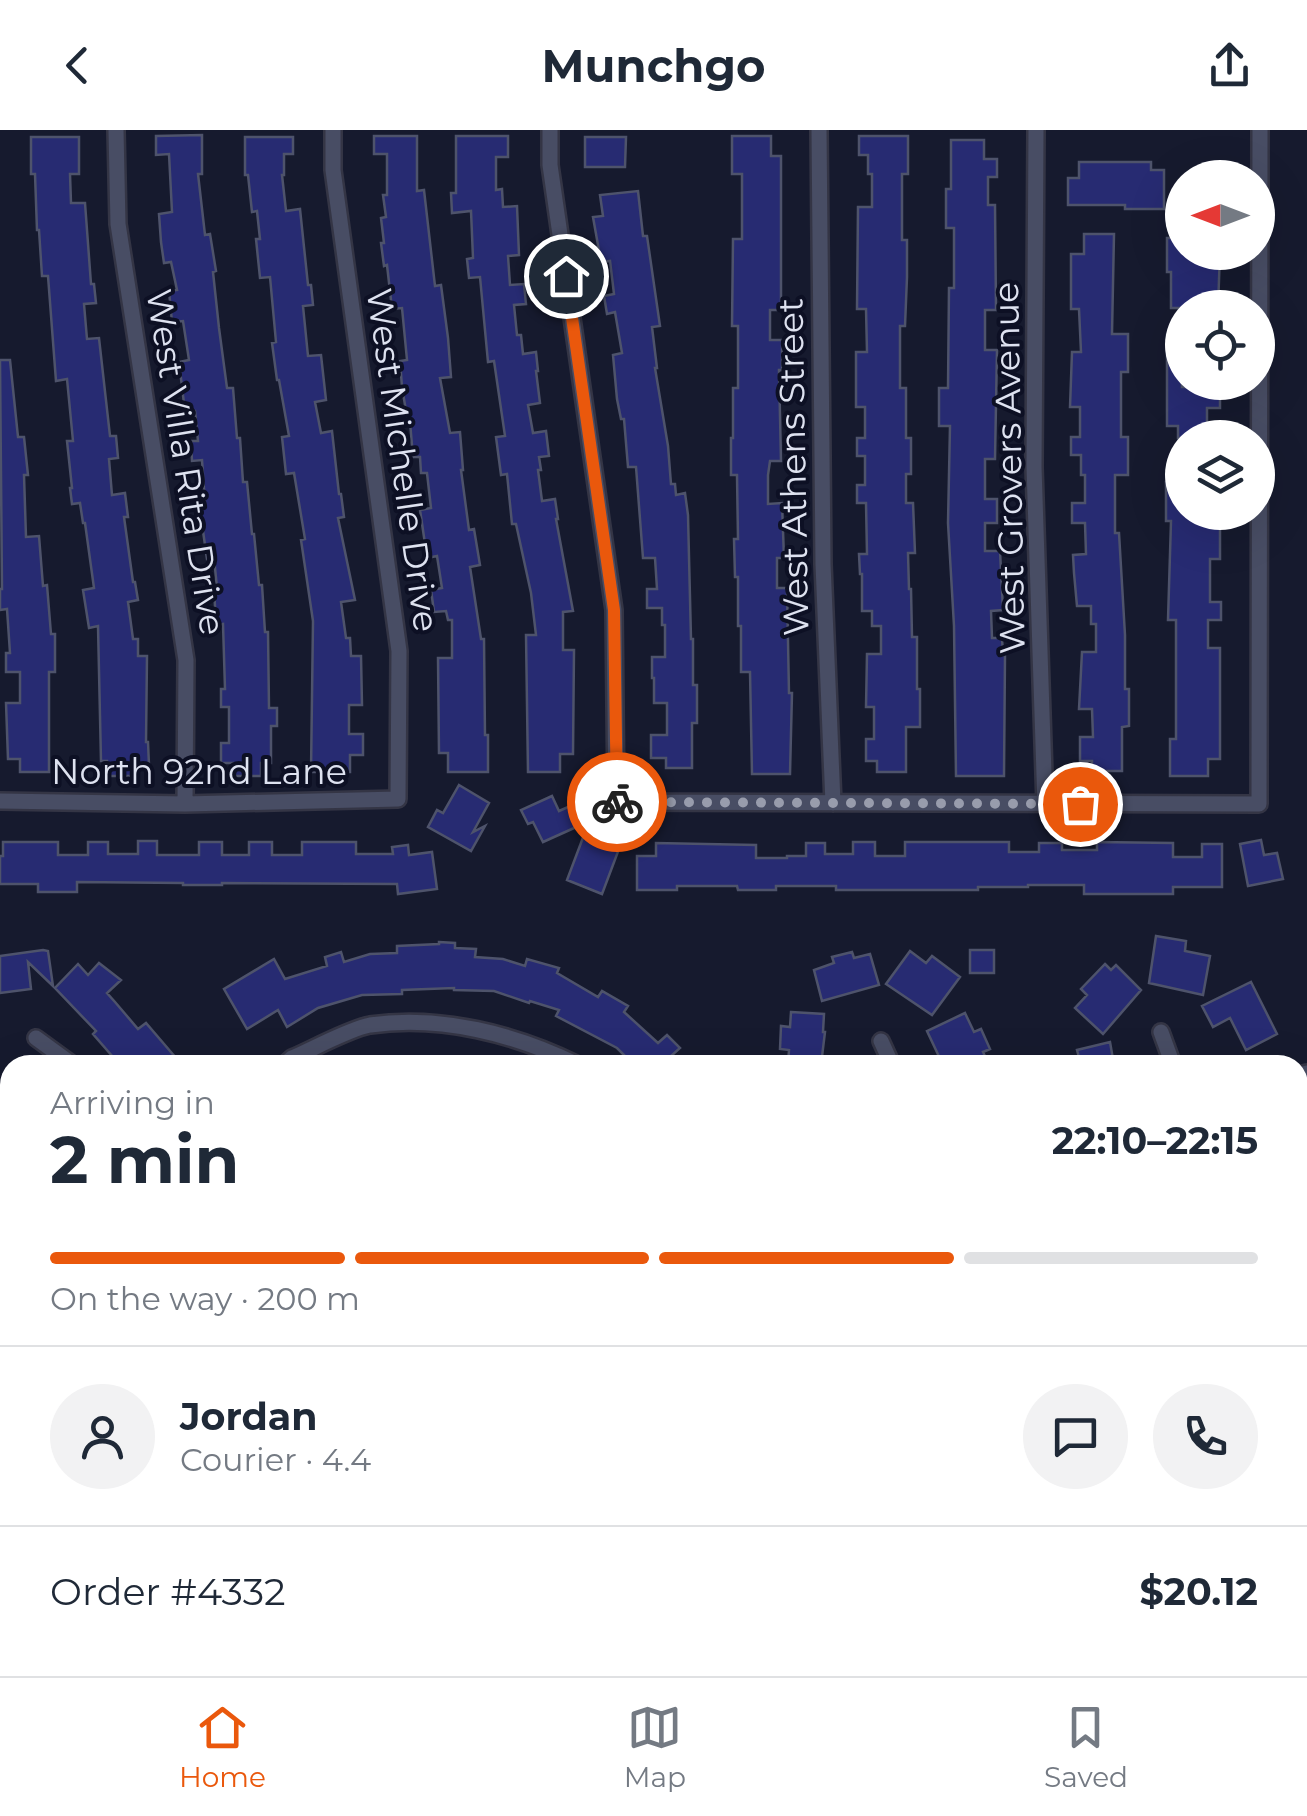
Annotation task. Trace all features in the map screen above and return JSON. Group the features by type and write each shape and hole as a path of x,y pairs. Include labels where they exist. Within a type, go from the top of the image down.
{"street":[{"name":"West Villa Rita Drive","path":"116,130 118,224 186,660 185,804"},
{"name":"West Michelle Drive","path":"333,130 334,170 399,651 398,800"},
{"path":"550,130 550,164 614,610 616,802 1044,805 1258,804 1260,130"},
{"name":"West Athens Street","path":"819,130 823,564 833,803"},
{"name":"West Grovers Avenue","path":"1036,130 1034,467 1044,805"},
{"name":"North 92nd Lane","path":"0,801 185,804 398,800"},
{"path":"299,1055 366,1026 444,1022 541,1047 557,1055"},
{"path":"1162,1032 1169,1055"},
{"path":"36,1038 59,1055"},
{"path":"881,1042 887,1055"}],"building":[{"path":"202,135 202,174 198,174 205,235 210,234 227,388 233,388 243,482 247,482 262,585 268,632 269,708 277,708 277,726 271,726 271,763 261,763 261,776 233,776 233,763 221,763 221,743 229,743 229,707 221,707 221,689 225,689 223,624 216,625 214,558 207,559 202,524 202,460 192,461 191,441 198,441 195,411 185,412 179,362 189,360 183,321 172,322 169,291 177,290 171,262 164,263 161,242 159,214 172,212 169,154 156,155 156,136"},
{"path":"374,136 417,136 417,191 424,190 435,286 441,285 448,338 451,377 440,378 450,433 460,432 469,530 474,529 480,565 470,567 484,639 488,772 448,772 448,753 439,753 438,658 452,658 452,620 448,620 446,611 434,612 431,590 442,588 437,556 427,558 420,510 431,508 427,473 421,473 420,457 413,457 400,361 407,360 402,308 392,309 381,243 381,218 386,217 383,195 387,195 387,154 374,154"},
{"path":"456,136 508,136 508,157 496,157 496,190 502,189 503,207 517,206 519,255 508,256 510,285 524,284 526,304 514,305 517,335 521,335 523,354 536,352 540,403 528,405 533,433 546,431 549,456 539,457 538,470 542,501 555,499 573,611 563,612 563,650 574,650 573,754 560,754 560,772 528,772 526,635 536,635 531,593 516,524 512,524 507,474 501,475 496,437 505,436 494,361 488,362 480,277 469,278 467,259 473,258 471,211 452,213"},
{"path":"732,136 771,136 771,156 781,156 781,310 770,310 770,340 782,340 781,461 770,461 768,504 782,503 784,558 777,558 777,588 787,588 792,693 790,774 752,774 750,672 741,672 734,539 738,539 737,475 731,475 731,438 733,388 738,388 738,326 732,326 733,239 742,239 742,174 732,174"},
{"path":"859,136 908,136 908,174 902,174 902,240 907,240 907,277 905,326 900,326 900,388 906,388 906,438 911,438 906,503 913,503 915,553 908,553 909,589 912,637 917,637 920,727 906,727 906,772 877,772 877,761 866,761 866,739 874,739 874,707 866,707 867,654 881,654 881,626 872,626 872,611 862,611 859,554 867,554 866,503 857,503 857,485 865,485 865,456 857,456 857,438 865,438 865,407 856,407 856,352 867,352 866,309 857,309 858,207 872,207 872,174 868,174 868,155 859,155"},
{"path":"31,137 79,137 79,174 70,174 71,203 85,203 96,303 84,304 87,339 99,338 110,436 116,436 118,458 109,459 112,495 125,493 128,517 124,517 138,600 128,602 133,639 138,639 138,656 147,656 149,765 135,765 135,776 108,776 107,761 101,761 98,626 89,628 83,590 94,588 80,503 72,504 67,441 73,441 67,379 56,381 48,276 42,276 35,174 31,174"},
{"path":"245,137 293,137 293,154 284,154 282,175 286,211 300,209 313,305 303,306 308,356 321,355 326,400 315,402 321,433 332,431 344,517 338,518 355,600 341,602 351,656 361,656 362,705 349,705 349,734 363,734 363,755 350,755 350,772 311,772 313,621 301,540 305,539 294,473 286,474 282,437 289,436 272,343 276,342 270,277 260,278 256,239 260,239 257,211 252,212 245,175"},
{"path":"585,137 626,137 625,167 585,167"},
{"path":"951,140 984,140 984,159 997,159 997,177 988,177 988,205 995,205 996,310 985,310 985,350 997,350 995,459 985,459 985,499 997,499 997,523 985,523 985,551 1000,551 1003,610 991,611 992,638 1002,638 1005,655 1004,776 956,776 948,523 950,426 939,426 939,388 948,388 949,288 954,288 954,228 946,228"},
{"path":"1079,162 1151,162 1151,170 1164,170 1164,209 1068,205 1068,178 1079,178"},
{"path":"638,191 660,326 652,327 671,484 675,484 676,495 685,493 688,515 693,685 697,685 692,768 666,768 666,758 651,758 651,735 667,735 667,703 654,703 652,678 652,657 665,657 665,625 662,608 647,608 647,589 657,589 655,558 643,558 636,467 628,467 624,419 617,399 613,355 622,353 615,312 607,314 604,296 614,294 610,261 601,262 593,217 603,216 600,195"},
{"path":"1084,234 1114,234 1112,334 1128,334 1128,372 1121,372 1121,437 1128,437 1128,475 1115,475 1125,689 1129,689 1129,726 1122,727 1122,771 1092,771 1092,761 1080,761 1080,737 1093,737 1092,709 1079,709 1082,652 1096,652 1096,624 1091,624 1091,606 1077,606 1074,573 1073,555 1086,554 1085,523 1072,523 1072,503 1085,503 1085,475 1081,475 1081,455 1071,455 1071,437 1080,437 1080,407 1070,407 1072,352 1081,352 1079,309 1071,309 1071,254 1084,254"},
{"path":"1219,270 1219,290 1171,290 1171,272 1167,272"},
{"path":"0,360 10,360 18,437 24,437 28,475 24,475 26,537 39,536 43,586 47,585 51,634 55,634 55,672 49,672 49,772 20,772 20,759 8,759 6,703 20,703 20,672 6,672 6,653 10,653 7,609 0,610"},
{"path":"1167,400 1220,400 1220,408 1207,408 1207,420 1167,420"},
{"path":"1171,530 1220,530 1220,559 1210,559 1210,602 1221,602 1221,620 1208,620 1208,648 1220,648 1220,759 1208,759 1208,776 1170,776 1170,739 1176,739 1176,620 1168,620"},
{"path":"459,785 489,803 473,832 485,826 471,851 428,827 437,810 443,813"},
{"path":"552,796 559,811 575,804 583,824 543,842 533,822 528,824 521,810"},
{"path":"584,835 619,849 602,894 567,880"},
{"path":"1261,840 1264,855 1277,853 1283,879 1248,886 1240,844"},
{"path":"138,841 157,841 157,855 199,855 199,842 222,842 222,855 249,855 249,842 272,842 272,855 302,855 302,842 356,842 356,854 393,854 392,847 408,845 409,855 432,852 437,889 398,894 397,884 77,882 77,892 38,892 38,884 0,884 3,842 58,842 58,855 88,855 88,842 108,842 108,854 138,854"},
{"path":"853,842 875,842 875,856 905,856 905,842 1009,842 1009,852 1039,852 1039,843 1062,843 1062,850 1097,850 1097,842 1173,843 1173,857 1202,857 1202,844 1222,844 1222,887 1173,887 1173,894 1084,894 1084,885 978,890 776,886 776,890 738,890 737,886 677,886 677,890 637,890 637,856 656,856 656,843 756,845 756,858 787,858 806,856 806,843 825,843 825,854 853,854"},
{"path":"1156,936 1186,941 1185,951 1210,956 1203,995 1149,983"},
{"path":"455,943 455,948 476,949 475,957 525,966 527,959 559,968 557,973 598,997 602,991 628,1006 624,1012 658,1043 667,1035 680,1048 672,1055 624,1055 556,1016 559,1010 494,991 454,988 362,995 318,1008 287,1027 278,1010 247,1029 224,989 274,959 285,979 327,966 325,957 341,952 344,962 370,954 397,953 397,946"},
{"path":"970,950 994,950 994,973 970,973"},
{"path":"48,951 53,986 28,962 31,989 0,993 0,956"},
{"path":"910,951 926,963 932,956 960,977 932,1015 886,984"},
{"path":"852,952 854,958 870,954 879,985 822,1001 814,970 834,963 832,957"},
{"path":"99,963 121,980 107,993 138,1029 146,1023 173,1055 111,1055 93,1034 96,1031 55,988 78,964 88,975"},
{"path":"1105,964 1111,970 1116,965 1141,990 1103,1034 1075,1008 1087,995 1081,989"},
{"path":"1251,982 1277,1034 1246,1050 1230,1018 1213,1027 1202,1006"},
{"path":"791,1012 824,1014 822,1055 789,1055 789,1050 780,1049 781,1026 790,1027"},
{"path":"965,1013 974,1032 981,1029 990,1049 983,1052 984,1055 938,1055 927,1031"},
{"path":"1110,1042 1112,1055 1078,1055 1077,1050"}],"way so far":[{"path":"617,802 1080,804"}],"route":[{"path":"566,276 614,610 617,802"}]}
